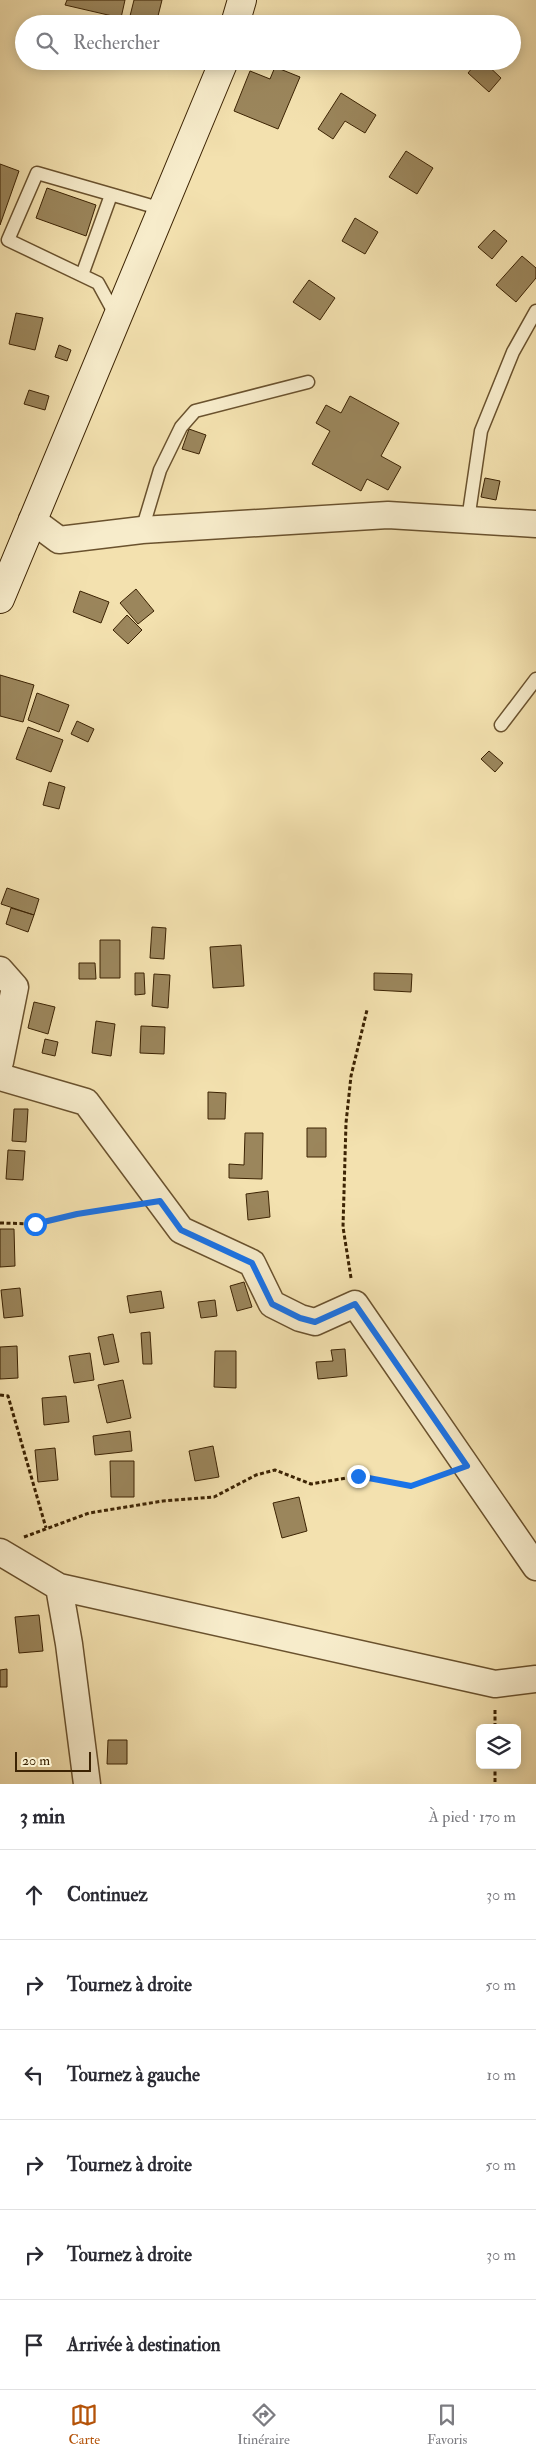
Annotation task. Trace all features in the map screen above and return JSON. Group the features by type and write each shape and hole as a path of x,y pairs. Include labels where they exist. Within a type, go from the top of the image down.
{"main road":[{"path":"238,15 242,0"},
{"path":"0,599 220,70"}],"street":[{"path":"32,520 58,540 142,530 388,515 536,524"},
{"path":"0,970 16,987 0,1062"},
{"path":"0,1077 86,1102 181,1230 252,1263 272,1304 300,1318 315,1322 355,1304 536,1566"},
{"path":"9,1545 58,1586 495,1684 536,1679"},
{"path":"58,1586 70,1644 87,1784"}],"lane":[{"path":"117,316 98,284 8,240 37,173 162,209"},
{"path":"82,276 111,195"},
{"path":"468,520 481,431 513,352 536,311"},
{"path":"142,530 160,470 181,427 195,410 308,382"},
{"path":"501,725 536,679"}],"path":[{"path":"355,1304 343,1227 346,1123 351,1076 367,1010"},
{"path":"0,1223 35,1224 77,1214 160,1201"},
{"path":"0,1395 8,1396 46,1528"},
{"path":"9,1545 46,1528 89,1512 163,1501 214,1497 256,1475 274,1470 311,1484 358,1476 411,1486 467,1466"},
{"path":"495,1769 495,1784"}],"building":[{"path":"67,0 125,0 122,15 108,15 65,5"},
{"path":"134,0 162,0 158,15 130,15"},
{"path":"274,70 282,70 300,77 278,129 234,111 250,71 270,79"},
{"path":"470,70 493,70 501,78 489,92 468,73"},
{"path":"341,93 376,115 365,133 345,121 333,139 318,129"},
{"path":"406,151 433,168 417,194 389,177"},
{"path":"0,164 19,171 0,225"},
{"path":"47,188 96,205 86,236 36,218"},
{"path":"355,218 378,232 365,254 342,241"},
{"path":"494,230 507,241 492,259 478,247"},
{"path":"522,256 536,268 536,278 516,302 496,285"},
{"path":"309,280 335,298 320,320 293,302"},
{"path":"16,313 43,318 35,350 9,344"},
{"path":"59,345 71,350 67,361 55,357"},
{"path":"29,390 49,396 45,410 24,404"},
{"path":"350,396 399,423 381,456 401,467 388,490 367,479 361,491 312,464 330,431 316,423 326,405 341,413"},
{"path":"189,429 206,435 199,454 182,449"},
{"path":"485,478 500,481 496,500 481,497"},
{"path":"136,589 154,611 138,624 120,603"},
{"path":"80,591 109,602 101,623 73,612"},
{"path":"127,615 142,630 128,644 113,630"},
{"path":"0,675 34,685 23,722 0,716"},
{"path":"37,693 69,705 59,732 28,720"},
{"path":"77,721 94,729 88,742 71,734"},
{"path":"28,727 63,740 51,772 16,759"},
{"path":"489,751 503,763 495,772 481,759"},
{"path":"49,782 65,787 59,809 43,805"},
{"path":"7,888 39,899 34,915 1,904"},
{"path":"11,908 34,915 28,932 6,924"},
{"path":"152,927 166,928 164,959 150,958"},
{"path":"100,940 120,940 120,978 100,978"},
{"path":"241,945 244,986 213,988 210,947"},
{"path":"79,963 95,963 96,979 79,979"},
{"path":"135,973 144,973 145,994 135,995"},
{"path":"374,973 412,974 411,992 374,990"},
{"path":"154,974 170,975 168,1008 152,1006"},
{"path":"34,1002 55,1007 48,1034 28,1028"},
{"path":"96,1021 115,1024 111,1056 92,1053"},
{"path":"141,1026 165,1027 164,1054 140,1053"},
{"path":"45,1039 58,1042 55,1056 42,1053"},
{"path":"208,1092 226,1093 225,1119 208,1119"},
{"path":"14,1109 28,1109 26,1142 12,1141"},
{"path":"307,1128 326,1128 326,1157 307,1157"},
{"path":"245,1133 263,1133 262,1179 229,1178 229,1164 244,1165"},
{"path":"8,1150 25,1151 23,1180 6,1179"},
{"path":"268,1191 270,1217 248,1220 246,1194"},
{"path":"0,1229 14,1229 15,1266 0,1267"},
{"path":"244,1282 252,1307 237,1311 230,1286"},
{"path":"20,1288 23,1316 4,1318 1,1290"},
{"path":"161,1291 164,1308 130,1313 127,1296"},
{"path":"215,1300 217,1316 201,1318 198,1302"},
{"path":"150,1332 152,1364 143,1364 141,1333"},
{"path":"113,1334 119,1362 104,1365 98,1337"},
{"path":"17,1346 18,1378 0,1379 0,1347"},
{"path":"345,1349 347,1376 318,1379 316,1362 333,1361 331,1350"},
{"path":"215,1351 236,1351 236,1388 214,1387"},
{"path":"90,1353 94,1380 74,1383 69,1356"},
{"path":"123,1380 131,1418 107,1423 98,1385"},
{"path":"66,1396 69,1422 44,1425 42,1398"},
{"path":"130,1431 132,1451 95,1455 93,1436"},
{"path":"213,1446 219,1477 195,1481 189,1451"},
{"path":"55,1448 58,1480 38,1482 35,1450"},
{"path":"110,1461 134,1461 134,1497 111,1497"},
{"path":"299,1497 307,1531 282,1538 273,1503"},
{"path":"39,1615 43,1651 19,1653 15,1617"},
{"path":"7,1669 7,1687 0,1687 0,1670"},
{"path":"108,1740 127,1740 127,1764 107,1764"}],"route":[{"path":"35,1224 77,1214 160,1201 181,1230 252,1263 272,1304 300,1318 315,1322 355,1304 467,1466 411,1486 358,1476"}]}
